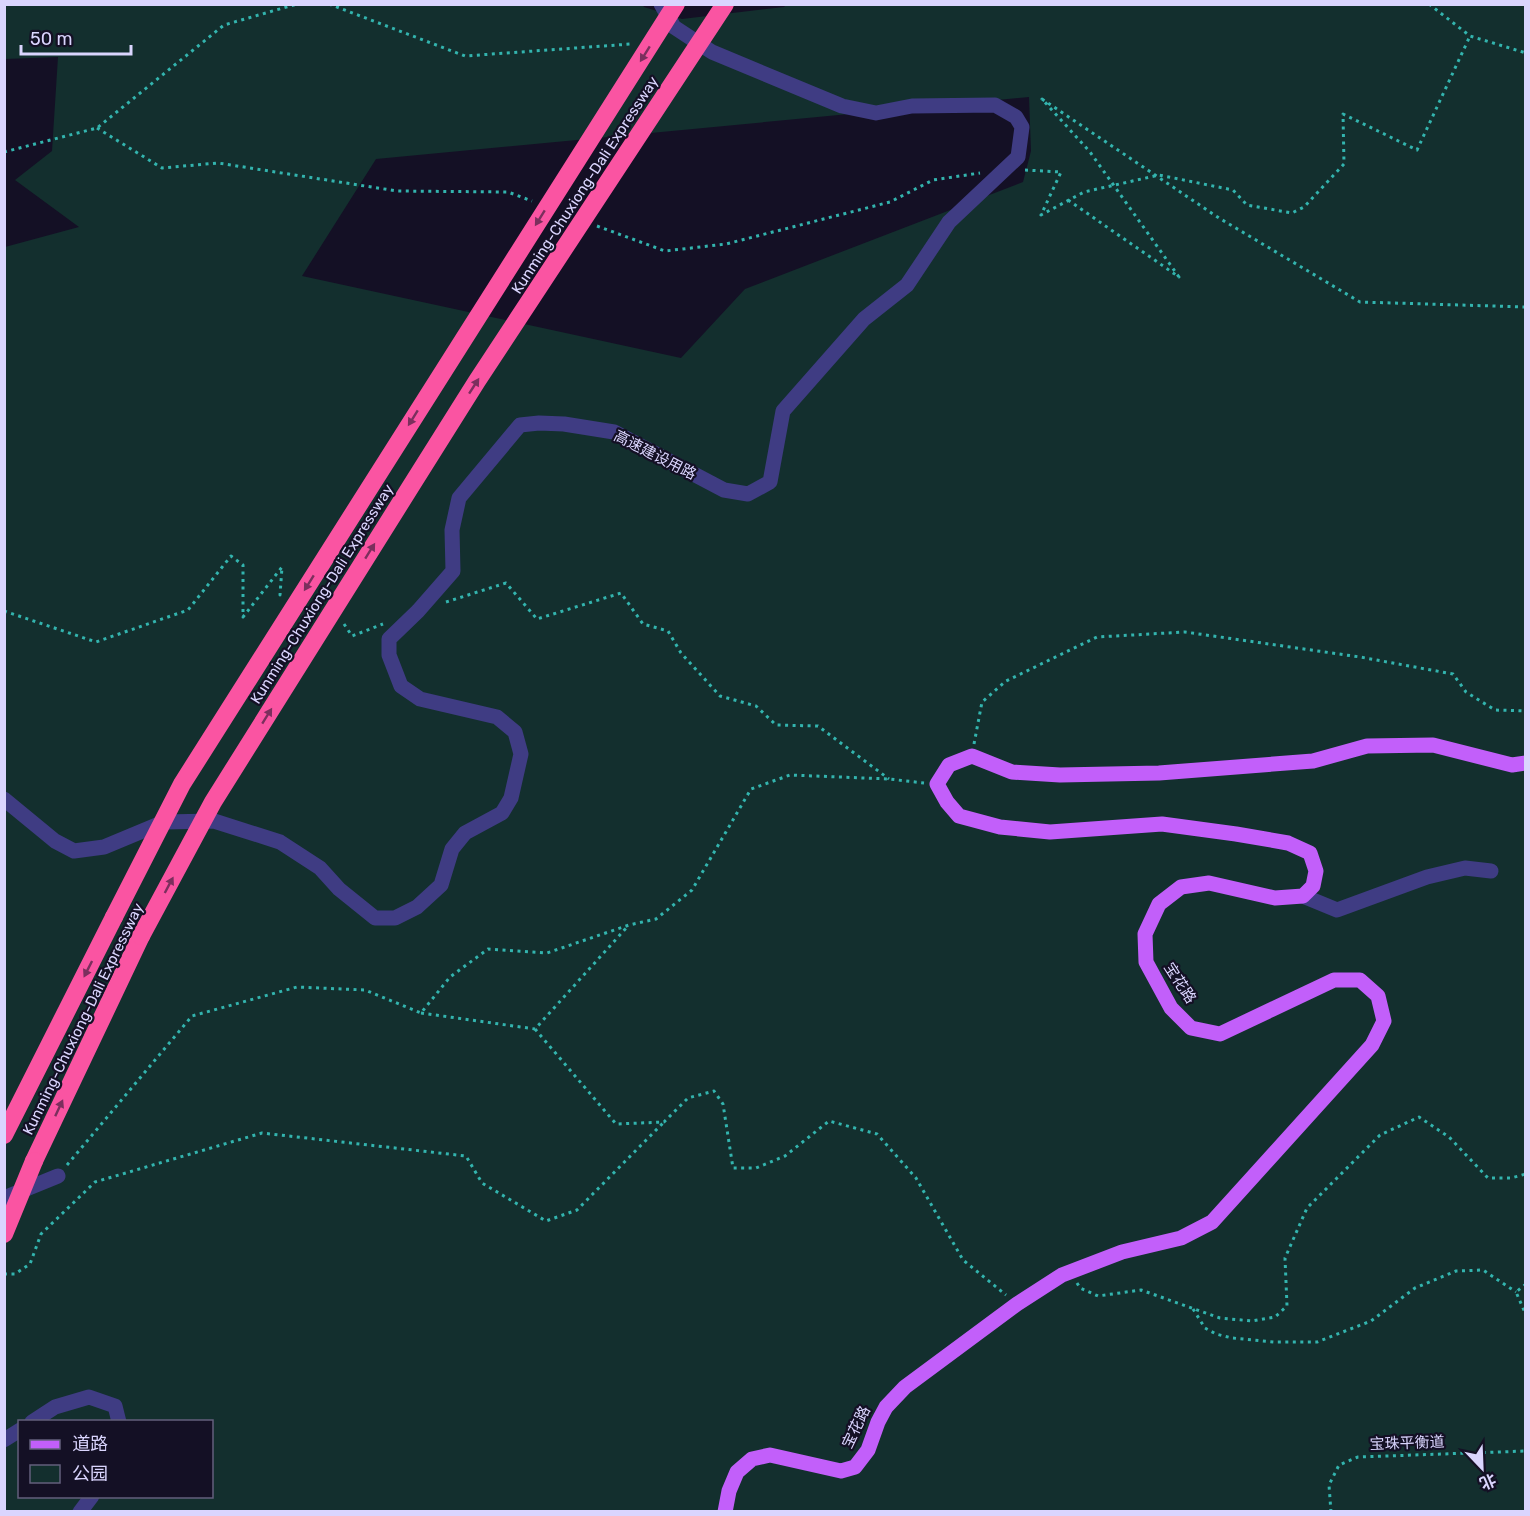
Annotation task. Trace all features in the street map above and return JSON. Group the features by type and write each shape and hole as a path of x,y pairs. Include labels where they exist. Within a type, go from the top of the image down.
{"highway":[{"name":"Kunming-Chuxiong-Dali Expressway","path":"4,1135 182,784 676,4"},
{"name":"Kunming-Chuxiong-Dali Expressway","path":"4,1234 34,1161 141,936 213,802 483,372 725,4"}],"main road":[{"path":"1303,896 1313,886 1316,871 1310,853 1288,843 1162,824 1050,832 1000,827 959,816 947,802 937,784 949,765 972,756 1012,772 1060,775 1160,773 1313,761 1367,746 1433,745 1512,765 1526,763"},
{"name":"宝花路","path":"725,1512 729,1491 737,1472 752,1459 771,1455 841,1471 855,1467 868,1450 886,1407 905,1387 1017,1304 1062,1275 1122,1252 1181,1238 1212,1222 1372,1045 1384,1021 1378,996 1360,980 1334,980 1220,1034 1191,1028 1171,1008 1146,962 1145,934 1159,904 1181,887 1209,883 1275,898 1303,896"}],"street":[{"name":"高速建设用路","path":"4,799 55,841 74,851 104,847 164,822 214,821 280,842 320,868 339,889 375,918 395,918 417,907 441,885 452,849 465,833 502,813 511,798 521,754 515,732 497,717 420,699 401,686 389,656 389,639 418,611 453,571 452,530 459,498 520,425 539,423 564,424 614,432 724,490 748,494 770,482 783,411 864,318 907,285 949,222 1018,158 1022,127 1016,117 995,105 912,106 876,113 842,106 712,52 674,27 661,4"},
{"path":"1303,896 1337,910 1427,877 1465,868 1491,871"},
{"path":"4,1198 58,1176"},
{"path":"35,1420 55,1407 89,1397 115,1406 118,1420"},
{"path":"4,1440 18,1431"},
{"path":"80,1512 91,1498"}],"path":[{"path":"4,152 98,128 224,25 297,4"},
{"path":"329,4 465,56 635,44"},
{"path":"1429,4 1470,36 1526,53"},
{"path":"592,224 665,251 726,244 890,202 933,180 1006,169 1061,172 1041,215 1084,192 1159,175 1233,190 1247,205 1292,213 1304,207 1344,164 1344,114 1417,150 1470,36"},
{"path":"1068,200 1179,277 1090,152 1041,99 1219,218 1360,302 1526,307"},
{"path":"98,128 162,168 218,163 397,191 508,192 539,204"},
{"path":"4,611 96,642 188,610 231,556 243,565 243,617 282,567 280,595 289,590"},
{"path":"418,611 506,583 537,619 621,593 643,624 668,631 681,653 720,696 756,706 776,726 818,726 889,779"},
{"path":"341,621 352,636 385,623"},
{"path":"972,756 982,702 1006,681 1098,637 1185,632 1371,659 1453,674 1466,692 1495,710 1526,711"},
{"path":"421,1013 450,977 488,949 547,953 629,925 656,919 692,890 751,789 790,775 889,779 937,784"},
{"path":"535,1029 629,925"},
{"path":"58,1176 192,1016 297,987 364,990 421,1013 535,1029 616,1124 664,1122"},
{"path":"4,1274 15,1274 30,1264 41,1234 95,1182 262,1133 466,1156 482,1183 546,1221 577,1210 687,1098 714,1091 723,1104 733,1168 756,1168 785,1156 829,1121 877,1134 916,1178 963,1260 1017,1304"},
{"path":"1071,1272 1080,1288 1098,1296 1141,1290 1220,1318 1252,1321 1275,1317 1287,1306 1285,1258 1307,1208 1380,1135 1419,1117 1449,1137 1488,1178 1511,1178 1526,1174"},
{"path":"1192,1308 1205,1328 1216,1334 1274,1342 1317,1342 1371,1321 1415,1288 1456,1272 1483,1270 1516,1292 1526,1315"},
{"path":"1516,1292 1526,1284"},
{"name":"宝珠平衡道","path":"1330,1512 1329,1485 1339,1465 1358,1457 1526,1451"}],"green space":[{"path":"642,4 644,7 682,19 784,7 787,4 1525,5 1525,1511 5,1512 5,247 79,227 15,180 52,151 58,57 5,59 5,5","holes":["1029,97 1031,151 1023,182 745,289 681,358 302,276 376,159"]}]}
